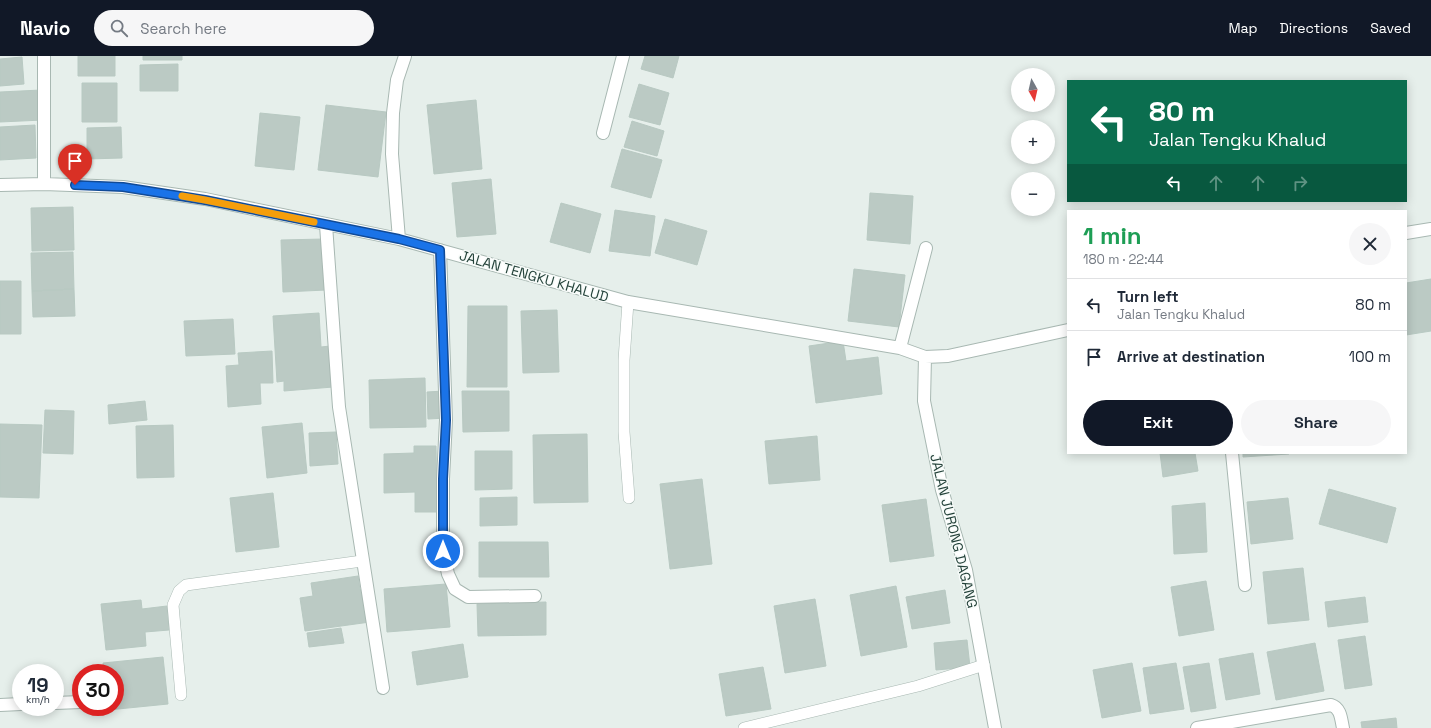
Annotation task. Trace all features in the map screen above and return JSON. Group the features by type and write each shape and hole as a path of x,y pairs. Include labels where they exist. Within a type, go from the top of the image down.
{"street":[{"path":"44,56 44,184"},
{"path":"399,239 392,154 393,113 397,80 405,56"},
{"path":"603,133 623,56"},
{"name":"JALAN TENGKU KHALUD","path":"0,185 44,184 123,187 205,200 399,239 628,302 900,348 925,357"},
{"path":"326,225 339,407 383,688"},
{"path":"1407,233 1431,229"},
{"path":"900,348 926,248"},
{"path":"440,250 446,420 443,479 443,551 448,574 455,589 468,597 535,596"},
{"path":"925,357 948,356 986,349 1002,344 1067,330"},
{"name":"JALAN JURONG DAGANG","path":"925,357 924,401 942,490 966,570 995,728"},
{"path":"1232,454 1245,585"},
{"path":"0,705 12,704"},
{"path":"1197,728 1331,705 1335,706 1338,710 1343,728"}],"lane":[{"path":"628,302 624,360 624,432 629,498"},
{"path":"182,695 173,605 179,591 186,585 362,561"},
{"path":"744,728 918,686 984,665"}],"building":[{"path":"78,56 115,56 115,76 78,76"},
{"path":"143,56 182,56 182,60 143,60"},
{"path":"645,56 679,56 673,78 641,69"},
{"path":"22,57 24,84 0,86 0,59"},
{"path":"178,64 178,91 140,91 140,65"},
{"path":"82,83 117,83 117,122 82,122"},
{"path":"639,84 669,93 660,125 629,117"},
{"path":"41,90 43,120 0,122 0,92"},
{"path":"476,100 482,169 434,174 427,105"},
{"path":"326,105 386,112 378,177 318,170"},
{"path":"260,113 300,117 294,170 255,166"},
{"path":"632,121 664,131 657,156 624,147"},
{"path":"35,125 36,158 0,160 0,127"},
{"path":"121,127 122,158 87,159 87,128"},
{"path":"622,149 662,160 651,198 611,187"},
{"path":"491,179 496,234 457,237 452,183"},
{"path":"870,193 913,196 910,244 867,240"},
{"path":"561,203 601,214 590,253 550,242"},
{"path":"73,207 74,250 32,251 31,208"},
{"path":"615,210 655,216 650,256 609,251"},
{"path":"665,219 707,231 697,265 655,253"},
{"path":"324,239 326,290 283,292 281,240"},
{"path":"73,252 74,289 32,291 31,253"},
{"path":"854,269 905,275 899,327 848,321"},
{"path":"1431,279 1431,331 1407,335 1407,283"},
{"path":"0,281 21,281 21,334 0,334"},
{"path":"74,289 75,316 33,317 32,291"},
{"path":"468,306 507,306 507,387 467,387"},
{"path":"557,310 559,372 523,373 521,311"},
{"path":"319,313 321,347 330,346 333,387 284,391 284,381 277,382 273,316"},
{"path":"233,319 235,354 186,356 184,321"},
{"path":"843,341 846,361 878,357 882,394 816,403 809,346"},
{"path":"272,351 273,383 260,383 261,404 228,407 226,366 239,365 238,353"},
{"path":"425,378 426,427 370,428 369,380"},
{"path":"444,391 446,418 428,419 427,392"},
{"path":"462,391 509,391 509,431 463,432"},
{"path":"145,401 147,420 109,424 108,405"},
{"path":"45,410 74,411 73,454 43,453"},
{"path":"302,423 307,473 267,478 262,427"},
{"path":"0,424 42,425 39,498 0,497"},
{"path":"173,425 174,477 137,478 136,426"},
{"path":"336,432 338,464 310,466 309,433"},
{"path":"587,434 588,502 534,503 533,435"},
{"path":"817,436 820,480 769,484 765,441"},
{"path":"414,446 436,446 437,512 415,512 415,492 384,493 384,454 414,453"},
{"path":"475,451 512,451 512,489 475,490"},
{"path":"1160,454 1195,454 1198,471 1163,477"},
{"path":"1243,454 1289,454 1243,457"},
{"path":"702,479 712,564 670,569 660,484"},
{"path":"1329,489 1396,508 1387,543 1319,524"},
{"path":"273,493 279,547 236,552 230,498"},
{"path":"517,497 517,525 480,526 480,498"},
{"path":"1288,498 1293,539 1251,544 1247,502"},
{"path":"926,499 934,556 890,562 882,505"},
{"path":"1205,503 1207,552 1174,554 1172,506"},
{"path":"479,542 548,542 549,577 479,577"},
{"path":"1303,568 1309,620 1268,624 1263,572"},
{"path":"358,576 360,590 366,589 370,622 305,631 300,598 313,596 311,583"},
{"path":"1206,581 1214,630 1179,636 1171,587"},
{"path":"446,584 450,627 387,632 384,589"},
{"path":"896,586 907,647 861,656 850,595"},
{"path":"945,590 950,623 912,629 906,597"},
{"path":"1365,597 1368,622 1328,627 1325,602"},
{"path":"815,599 826,666 785,673 774,606"},
{"path":"141,600 142,609 167,606 169,630 145,632 146,646 106,650 101,604"},
{"path":"546,602 546,635 478,636 477,604"},
{"path":"341,628 344,643 309,647 307,633"},
{"path":"1365,636 1372,685 1345,689 1338,640"},
{"path":"967,640 970,667 936,670 934,643"},
{"path":"1315,643 1324,691 1276,700 1267,652"},
{"path":"463,644 468,677 417,685 412,652"},
{"path":"1253,653 1260,694 1226,700 1219,659"},
{"path":"163,657 168,704 124,708 124,664 103,663"},
{"path":"1132,663 1141,711 1102,718 1093,670"},
{"path":"1176,663 1184,709 1150,714 1143,668"},
{"path":"1209,663 1216,708 1191,712 1183,667"},
{"path":"763,667 771,709 726,716 719,674"},
{"path":"1396,718 1397,728 1362,728 1361,722"}],"slow traffic":[{"path":"182,196 314,222"}],"route":[{"path":"75,185 123,187 205,200 399,239 440,250 446,420 443,479 443,551"}]}
